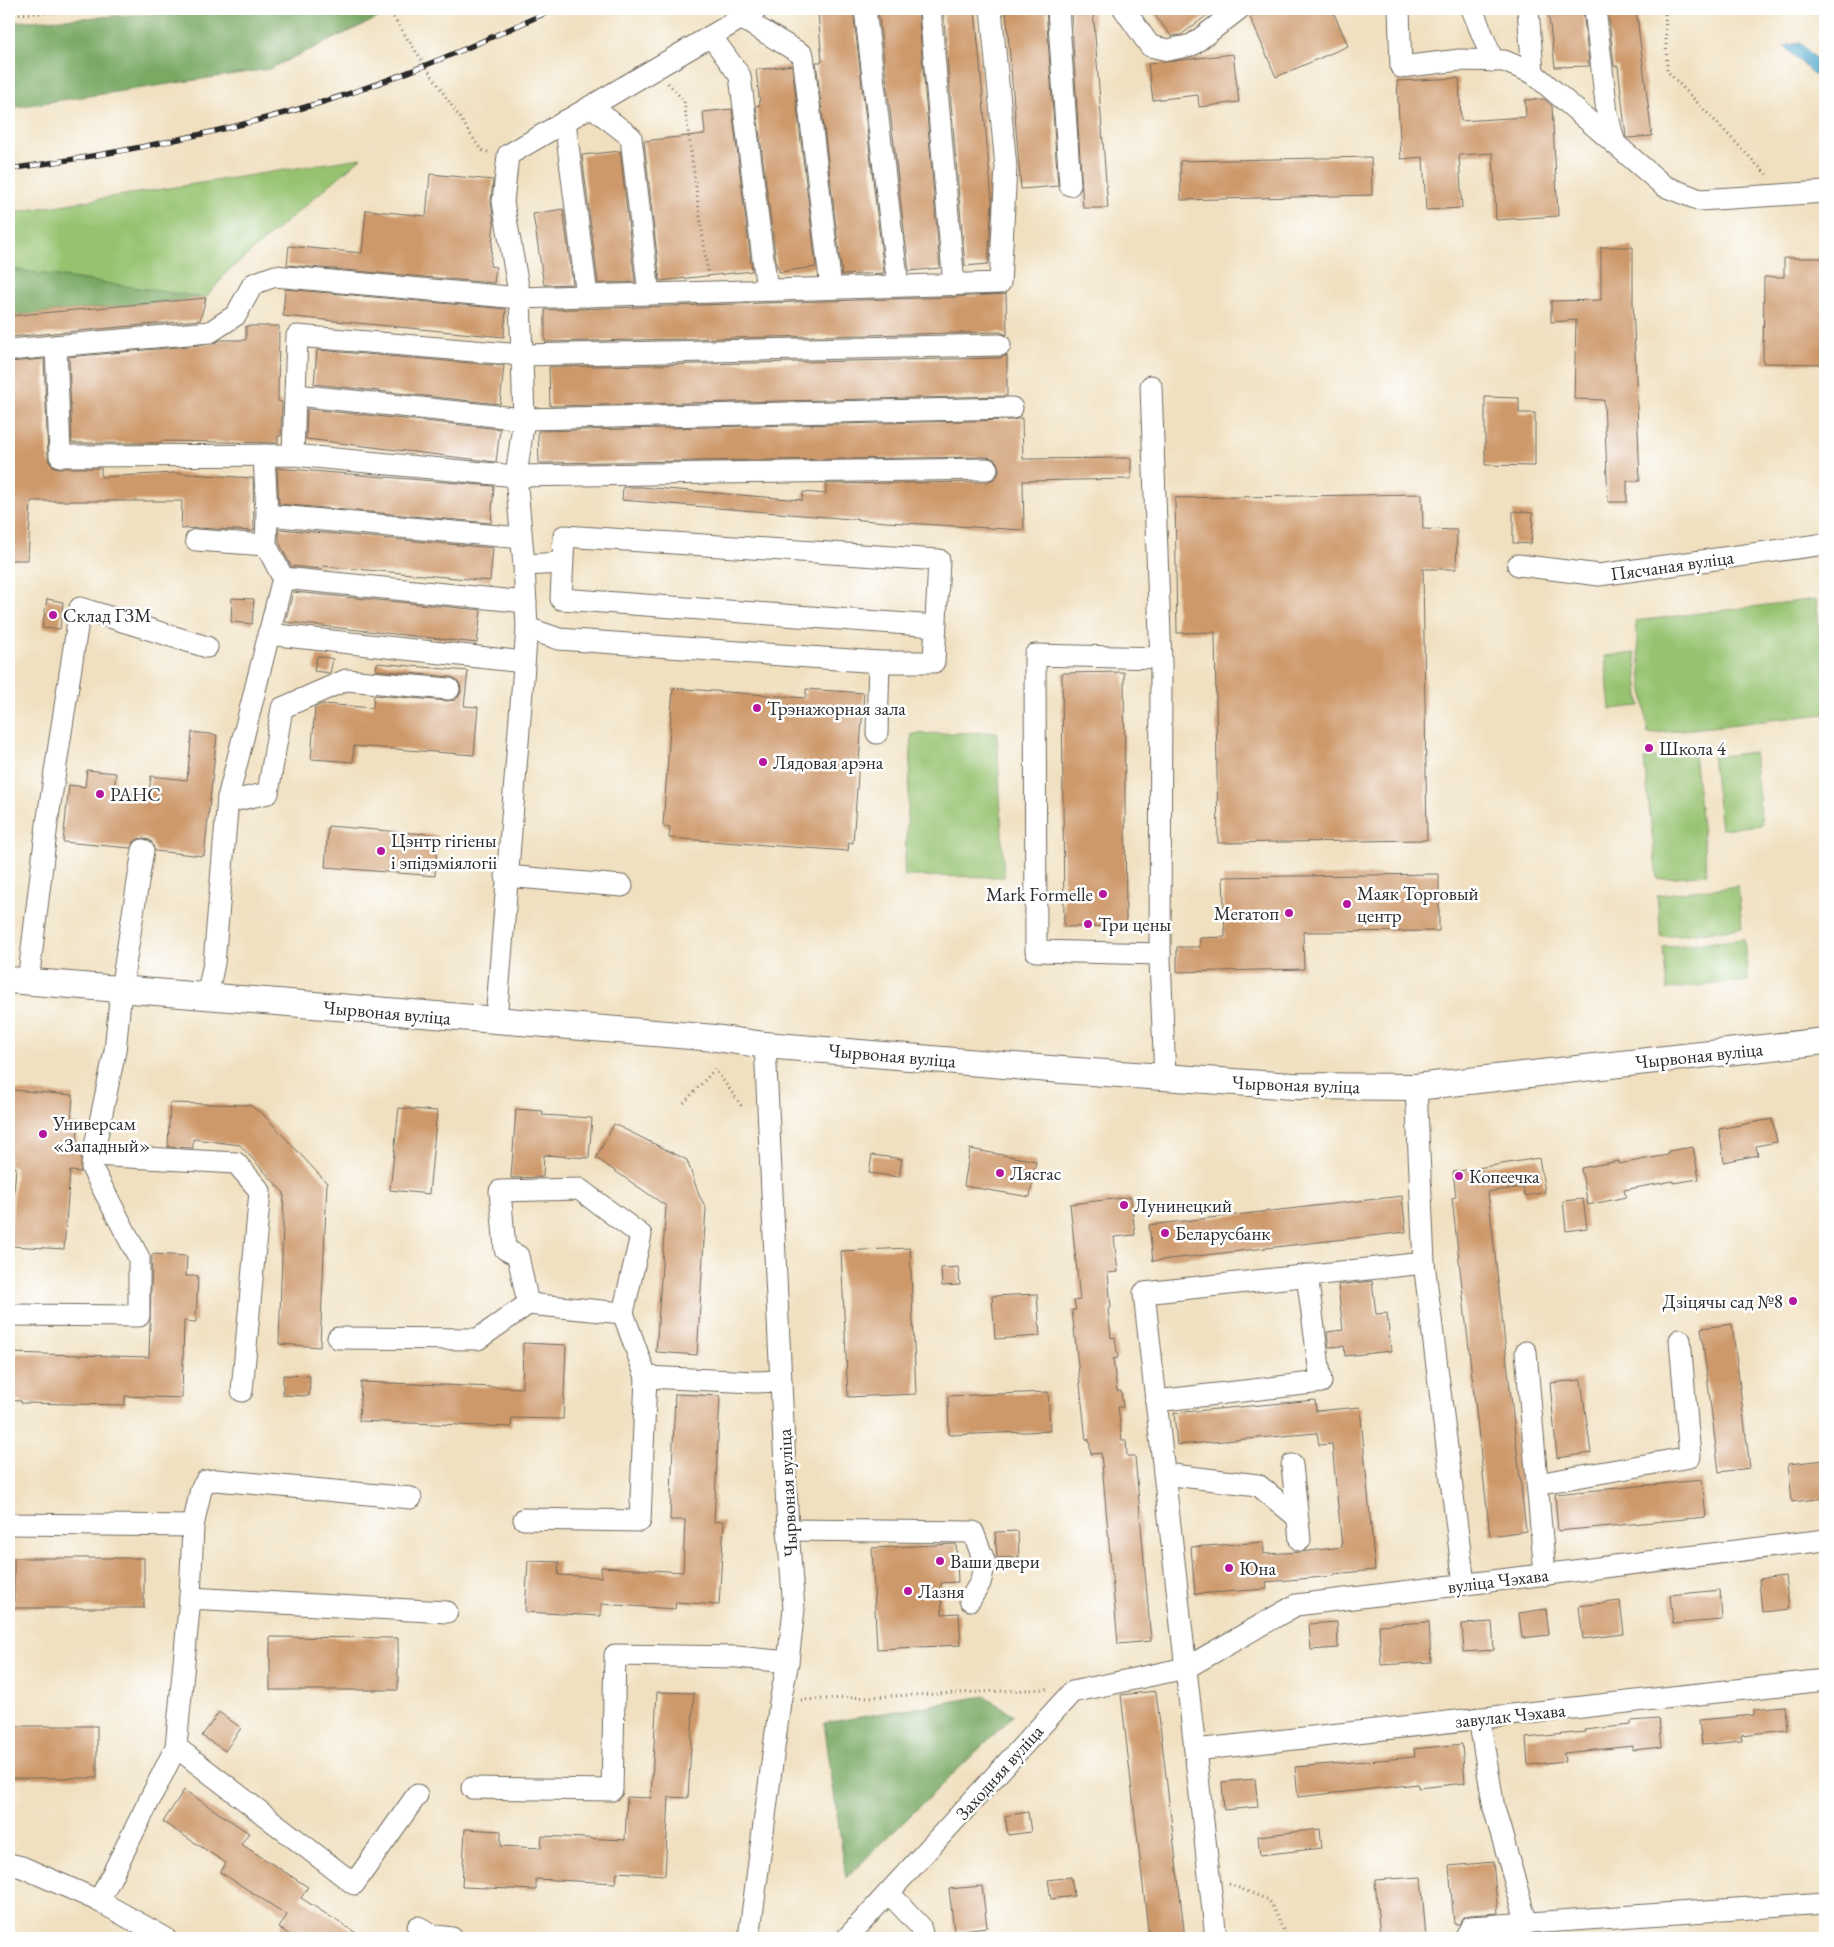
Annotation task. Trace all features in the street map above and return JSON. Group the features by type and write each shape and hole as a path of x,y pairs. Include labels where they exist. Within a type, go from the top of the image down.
{"main road":[{"name":"Чырвоная вуліца","path":"19,981 715,1038 987,1065 1293,1086 1416,1087 1825,1040"}],"street":[{"path":"865,9 898,286"},
{"path":"930,9 954,285"},
{"path":"9,350 210,332 236,315 254,284 274,276 520,298 1000,283 1006,168 991,9"},
{"path":"1058,9 1070,184"},
{"path":"1124,9 1150,46 1168,50 1192,45 1239,9"},
{"path":"1399,9 1402,67 1460,60 1504,61 1533,73 1664,186 1700,200 1825,192"},
{"path":"1472,9 1494,61"},
{"path":"1528,9 1533,73"},
{"path":"1595,9 1607,113 1616,144"},
{"path":"496,1021 527,628 524,565 516,476 524,419 520,298 503,202 508,155 749,14 803,55 831,288"},
{"path":"711,36 740,76 767,290"},
{"path":"591,106 631,138 649,294"},
{"path":"566,121 586,296"},
{"path":"293,455 297,336 521,354 1000,345"},
{"path":"56,346 60,456 293,455 516,476 987,469"},
{"path":"1151,386 1160,658 1160,954 1165,1077"},
{"path":"296,395 524,419 1012,408"},
{"path":"207,997 214,963 228,798 283,578 266,545 267,515 264,455"},
{"path":"267,515 522,538"},
{"path":"527,628 559,639 879,662 934,662 939,560 564,536 561,599 935,626"},
{"path":"196,540 266,545"},
{"name":"Пясчаная вуліца","path":"1518,565 1600,575 1825,544"},
{"path":"524,565 562,563"},
{"path":"283,578 526,602"},
{"path":"19,981 47,824 80,608 207,647"},
{"path":"268,634 524,662"},
{"path":"1160,658 1035,655 1036,951 1160,954"},
{"path":"877,733 879,662"},
{"path":"228,798 237,800 268,793 282,708 346,680 449,689"},
{"path":"9,1315 139,1316 139,1258 92,1168 93,1155 115,1051 121,990 143,850"},
{"path":"506,876 622,886"},
{"name":"Чырвоная вуліца","path":"750,1938 780,1702 788,1662 794,1609 788,1530 766,1044"},
{"path":"1416,1087 1424,1263 1464,1584"},
{"path":"93,1155 236,1163 260,1191 242,1391"},
{"path":"524,1519 640,1521 646,1378 623,1313 641,1235 579,1189 500,1191 505,1249 518,1256 528,1304"},
{"path":"1216,1938 1144,1293 1424,1263"},
{"path":"1156,1401 1321,1382 1307,1275"},
{"path":"338,1338 478,1339 528,1304 623,1313"},
{"path":"1537,1484 1690,1457 1680,1340"},
{"path":"1526,1352 1545,1575"},
{"path":"646,1378 755,1382 781,1381"},
{"path":"1292,1465 1300,1540"},
{"path":"1164,1474 1258,1485 1298,1517"},
{"path":"100,1901 176,1747 190,1598 194,1526 201,1489 206,1481 216,1480 411,1498"},
{"path":"9,1524 194,1526"},
{"path":"788,1530 973,1532 985,1563 980,1583 970,1600"},
{"name":"вуліца Чэхава","path":"1186,1668 1296,1605 1825,1540"},
{"path":"190,1598 447,1612"},
{"path":"472,1788 612,1790 615,1655 736,1657 788,1662"},
{"name":"Заходняя вуліца","path":"847,1938 1072,1692 1186,1668"},
{"name":"завулак Чэхава","path":"1196,1750 1825,1680"},
{"path":"1479,1718 1494,1808 1527,1924"},
{"path":"176,1747 354,1884 416,1795"},
{"path":"9,1864 22,1867 100,1901 165,1938"},
{"path":"888,1893 920,1926 923,1938"},
{"path":"1465,1938 1471,1927 1825,1903"}],"path":[{"path":"9,14 153,9"},
{"path":"388,9 481,150 508,155"},
{"path":"1665,9 1667,71 1785,194"},
{"path":"656,68 684,101 710,292"},
{"path":"684,1103 715,1068 743,1108"},
{"path":"799,1710 800,1700 1052,1689"},
{"path":"1209,1877 1269,1900 1286,1938"}],"green space":[{"path":"243,9 397,9 269,69 9,108 9,22"},
{"path":"361,158 225,274 206,298 9,269 9,213"},
{"path":"9,269 206,298 9,316"},
{"path":"1816,599 1825,677 1825,714 1648,734 1635,621"},
{"path":"1635,653 1640,706 1610,709 1605,656"},
{"path":"997,732 1004,877 904,876 912,734"},
{"path":"1754,752 1762,825 1721,829 1712,757"},
{"path":"1694,753 1707,874 1657,879 1644,759"},
{"path":"1738,886 1742,928 1661,937 1657,895"},
{"path":"1744,939 1748,981 1667,989 1663,947"},
{"path":"985,1696 1014,1715 846,1878 824,1723"}],"water":[{"path":"1800,43 1825,67 1815,76 1784,46"}],"building":[{"path":"853,9 884,273 842,275 816,62 822,62 818,12"},
{"path":"878,9 918,9 940,268 909,271"},
{"path":"943,9 975,9 992,201 988,264 965,266"},
{"path":"1006,9 1046,9 1058,186 1021,189"},
{"path":"1071,9 1093,9 1108,208 1083,208"},
{"path":"1150,9 1215,9 1181,35 1171,36"},
{"path":"1268,9 1332,9 1348,46 1276,77 1250,17"},
{"path":"1548,9 1583,9 1589,66 1555,67"},
{"path":"1608,9 1636,9 1652,136 1626,137 1618,66 1614,66"},
{"path":"1233,54 1239,102 1199,107 1198,95 1153,100 1148,64"},
{"path":"792,65 816,267 779,272 756,106 760,105 756,70"},
{"path":"1459,78 1461,121 1526,117 1525,100 1544,99 1552,106 1558,216 1496,220 1493,153 1459,155 1462,208 1426,210 1423,157 1401,159 1397,81"},
{"path":"732,109 752,271 660,281 644,141 705,134 703,112"},
{"path":"620,151 635,282 598,283 582,155"},
{"path":"1371,157 1372,195 1181,200 1180,161"},
{"path":"430,174 493,180 491,201 494,223 490,266 496,267 494,283 287,265 289,246 362,253 366,210 426,216"},
{"path":"563,209 573,284 544,285 533,214"},
{"path":"1601,247 1633,247 1633,302 1640,481 1627,481 1627,502 1608,502 1604,400 1574,399 1576,320 1551,322 1551,301 1601,300"},
{"path":"1784,258 1825,258 1825,364 1763,363 1764,277 1784,277"},
{"path":"285,289 506,309 504,337 283,316"},
{"path":"1006,294 1007,335 1000,332 545,342 545,310"},
{"path":"206,298 200,320 9,337 9,316"},
{"path":"246,326 279,326 278,401 282,402 281,436 278,436 278,443 161,441 161,443 72,443 69,357 211,344 221,340 246,340"},
{"path":"317,350 504,366 500,404 314,384"},
{"path":"1007,355 1007,396 550,406 549,367 1000,358"},
{"path":"44,359 48,456 49,462 54,467 101,468 101,477 174,473 253,478 254,531 181,529 182,501 31,501 28,560 9,560 9,362"},
{"path":"1485,397 1519,398 1519,413 1535,413 1535,466 1485,465"},
{"path":"307,409 500,429 496,462 306,439"},
{"path":"1022,418 1023,459 1131,458 1131,479 1023,481 1024,530 886,522 622,500 623,487 802,500 803,492 826,494 826,484 987,482 998,475 999,469 997,462 993,458 987,457 539,463 538,431 1012,420"},
{"path":"277,468 493,486 491,523 279,504"},
{"path":"1422,494 1423,529 1457,530 1456,569 1423,569 1427,840 1218,843 1215,632 1177,633 1175,498"},
{"path":"1513,511 1533,513 1531,544 1513,543"},
{"path":"279,529 493,548 490,581 323,566 322,569 291,566 279,542"},
{"path":"293,592 481,610 477,643 285,622"},
{"path":"232,598 254,599 252,624 231,622"},
{"name":"Склад ГЗМ","path":"47,599 63,602 60,629 42,628"},
{"path":"317,656 333,659 330,673 314,671"},
{"path":"377,663 468,671 464,706 478,707 474,755 354,746 353,762 311,759 315,707 323,704 373,708 374,695 448,701 455,700 461,691 460,684 456,679 450,677 376,670"},
{"path":"1124,672 1126,926 1064,927 1062,673"},
{"name":"Лядовая арэна","path":"673,688 806,698 806,689 864,693 853,843 849,842 848,851 669,838 670,827 663,826"},
{"name":"РАНС","path":"192,732 217,735 204,856 155,851 151,841 144,838 134,842 131,848 63,842 69,785 85,787 87,770 116,773 114,792 149,795 151,776 187,780"},
{"name":"Цэнтр гігіены і эпідэміялогіі","path":"328,826 438,835 435,876 325,867"},
{"name":"Маяк Торговый центр","path":"1439,874 1439,931 1303,932 1304,969 1177,972 1177,947 1200,947 1200,938 1225,937 1223,877"},
{"path":"12,1090 73,1095 71,1123 78,1124 77,1144 82,1144 81,1172 70,1171 64,1249 10,1246 16,1167 9,1166 9,1124"},
{"path":"170,1103 249,1105 263,1114 327,1183 320,1347 279,1344 284,1193 240,1145 193,1139 193,1148 168,1147"},
{"path":"399,1108 437,1111 429,1194 390,1190"},
{"path":"516,1109 543,1111 542,1115 592,1118 589,1158 544,1155 543,1177 511,1178"},
{"path":"1772,1119 1777,1142 1756,1146 1758,1155 1724,1162 1719,1129"},
{"path":"614,1124 687,1160 699,1195 706,1208 697,1355 656,1352 666,1206 596,1158"},
{"path":"1693,1147 1699,1179 1673,1183 1673,1181 1624,1190 1626,1197 1588,1205 1581,1168 1619,1161 1619,1164 1668,1155 1668,1151"},
{"name":"Лясгас","path":"970,1149 1036,1161 1030,1197 964,1186"},
{"path":"872,1155 902,1159 899,1177 869,1173"},
{"path":"1539,1158 1545,1192 1525,1196 1523,1187 1488,1192 1526,1531 1490,1536 1452,1198 1456,1197 1453,1172"},
{"path":"1402,1196 1406,1232 1153,1261 1149,1225"},
{"path":"1131,1197 1135,1235 1114,1237 1118,1272 1108,1273 1111,1308 1108,1308 1111,1338 1115,1337 1118,1358 1113,1359 1117,1391 1121,1391 1123,1407 1118,1407 1122,1440 1126,1440 1127,1456 1135,1456 1151,1641 1118,1644 1101,1453 1091,1454 1089,1439 1086,1440 1072,1310 1076,1310 1074,1301 1080,1300 1070,1204"},
{"path":"1583,1199 1587,1228 1566,1231 1563,1201"},
{"path":"910,1248 916,1394 848,1397 841,1251"},
{"path":"152,1254 187,1256 186,1276 198,1276 196,1322 184,1321 182,1398 125,1396 125,1405 21,1403 21,1401 9,1400 9,1353 149,1357"},
{"path":"958,1267 960,1285 942,1286 941,1268"},
{"path":"1372,1281 1376,1314 1387,1313 1391,1351 1345,1356 1344,1346 1329,1347 1327,1332 1343,1330 1338,1285"},
{"path":"1037,1294 1040,1336 995,1339 992,1296"},
{"path":"1732,1324 1750,1468 1719,1472 1701,1328"},
{"path":"523,1343 566,1345 563,1419 512,1418 511,1427 359,1421 361,1382 522,1388"},
{"path":"283,1375 310,1376 309,1396 283,1395"},
{"path":"1581,1380 1591,1453 1557,1458 1550,1383"},
{"path":"1048,1392 1050,1431 949,1435 948,1396"},
{"path":"675,1394 720,1396 714,1522 724,1521 719,1605 676,1602 675,1609 601,1604 601,1616 525,1612 528,1561 559,1562 558,1575 601,1577 601,1567 683,1572 685,1520 670,1520"},
{"path":"1315,1400 1316,1411 1360,1407 1375,1570 1266,1582 1267,1589 1195,1594 1191,1547 1264,1542 1264,1554 1342,1547 1332,1444 1319,1445 1317,1433 1177,1445 1174,1413"},
{"path":"1825,1460 1825,1498 1792,1502 1788,1464"},
{"path":"1702,1480 1706,1517 1558,1531 1555,1494"},
{"path":"1018,1531 1019,1557 997,1558 995,1532"},
{"name":"Лазня","path":"956,1544 958,1582 941,1583 942,1614 959,1613 961,1645 877,1649 872,1548"},
{"path":"14,1558 144,1558 144,1608 14,1608"},
{"path":"1785,1576 1789,1609 1762,1612 1759,1579"},
{"path":"1720,1590 1722,1620 1673,1624 1670,1595"},
{"path":"1620,1601 1624,1634 1583,1639 1579,1606"},
{"path":"1546,1609 1549,1635 1522,1638 1519,1613"},
{"path":"1337,1622 1338,1648 1311,1650 1309,1624"},
{"path":"1429,1622 1431,1662 1381,1665 1379,1625"},
{"path":"1492,1622 1494,1650 1464,1652 1462,1624"},
{"path":"270,1637 398,1638 398,1690 270,1690"},
{"path":"1156,1691 1185,1938 1149,1938 1121,1695"},
{"path":"657,1692 694,1693 688,1798 669,1797 665,1875 617,1872 616,1883 536,1879 536,1890 462,1887 465,1829 501,1831 501,1846 541,1848 542,1836 625,1840 627,1797 651,1798"},
{"path":"1785,1706 1787,1730 1741,1735 1742,1741 1702,1745 1699,1720 1754,1715 1754,1709"},
{"path":"219,1712 241,1728 225,1751 202,1736"},
{"path":"1659,1719 1662,1747 1633,1750 1633,1746 1564,1753 1565,1761 1528,1765 1526,1738 1585,1732 1584,1730 1631,1725 1631,1721"},
{"path":"9,1726 97,1726 97,1778 9,1778"},
{"path":"1462,1744 1465,1783 1418,1788 1418,1784 1298,1797 1295,1767 1415,1757 1414,1749"},
{"path":"1255,1779 1258,1807 1224,1810 1222,1782"},
{"path":"184,1790 249,1833 241,1844 308,1887 301,1898 364,1938 295,1938 279,1928 287,1915 220,1872 226,1863 163,1822"},
{"path":"1028,1812 1031,1832 1008,1835 1005,1816"},
{"path":"1320,1829 1322,1848 1260,1855 1258,1836"},
{"path":"1493,1862 1498,1913 1470,1915 1464,1917 1459,1924 1454,1924 1449,1866"},
{"path":"1071,1877 1074,1896 1051,1899 1048,1880"},
{"path":"1421,1877 1426,1938 1380,1938 1375,1880"},
{"path":"982,1886 987,1927 954,1931 949,1889"}],"railway":[{"path":"9,169 89,157 208,133 326,101 413,70 470,47 554,9"}],"place":[{"name":"Склад ГЗМ","path":"53,615"},
{"name":"Трэнажорная зала","path":"757,708"},
{"name":"Школа 4","path":"1649,748"},
{"name":"Лядовая арэна","path":"763,762"},
{"name":"РАНС","path":"100,794"},
{"name":"Цэнтр гігіены і эпідэміялогіі","path":"381,851"},
{"name":"Mark Formelle","path":"1103,894"},
{"name":"Маяк Торговый центр","path":"1347,904"},
{"name":"Мегатоп","path":"1289,913"},
{"name":"Три цены","path":"1088,924"},
{"name":"Универсам «Западный»","path":"43,1134"},
{"name":"Лясгас","path":"1000,1173"},
{"name":"Копеечка","path":"1459,1176"},
{"name":"Лунинецкий","path":"1124,1205"},
{"name":"Беларусбанк","path":"1165,1233"},
{"name":"Дзіцячы сад №8","path":"1793,1301"},
{"name":"Ваши двери","path":"940,1561"},
{"name":"Юна","path":"1229,1568"},
{"name":"Лазня","path":"908,1591"}]}
